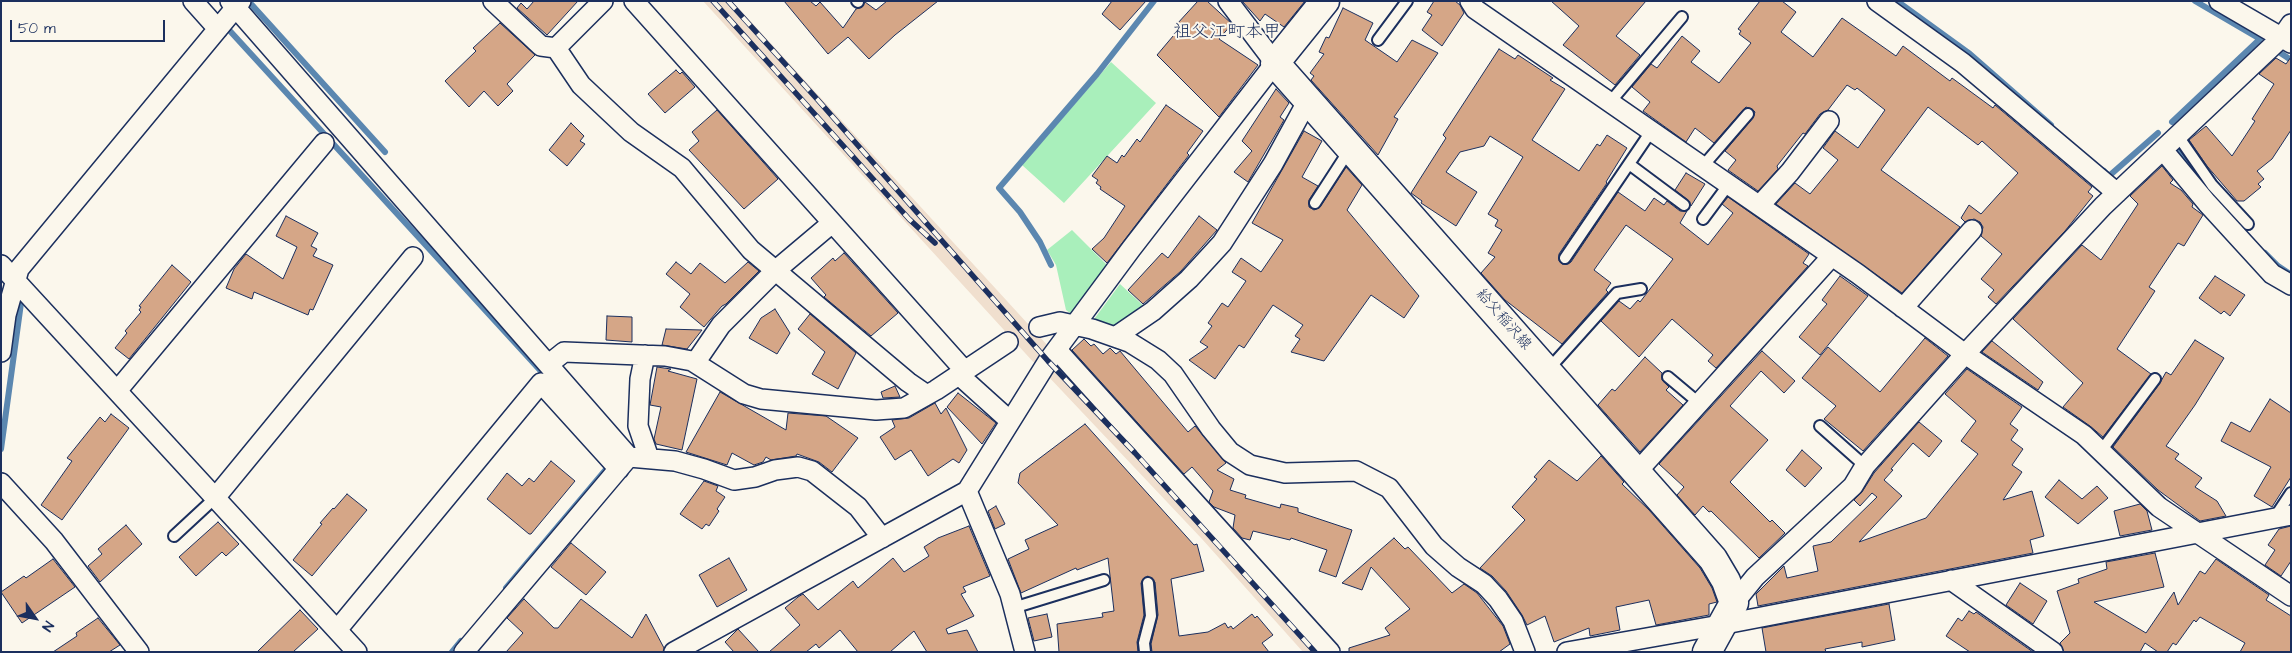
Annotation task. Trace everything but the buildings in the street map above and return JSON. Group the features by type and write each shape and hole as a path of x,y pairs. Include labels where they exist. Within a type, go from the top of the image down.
{"main road":[{"path":"1275,63 1325,1"},
{"name":"給父稲沢線","path":"1275,63 1714,558 1726,581 1727,614"},
{"path":"1706,652 1727,614"}],"street":[{"path":"193,1 218,29"},
{"path":"493,1 541,46 556,48 581,84 632,132 682,168 751,250 908,382 927,395"},
{"path":"556,48 603,1"},
{"path":"634,1 832,223 962,373 1010,420"},
{"path":"674,652 967,491 1010,420 1057,350 1131,249 1275,63 1228,1"},
{"path":"1470,1 1475,8 1760,205 1965,354 2084,435 2159,507 2196,534 2291,596"},
{"path":"1877,1 1963,63 2117,193"},
{"path":"1727,614 1755,577 1853,486 1865,466 1965,354 2117,193 2288,35 2219,1"},
{"path":"1,352 6,315 15,280 20,269 218,29 235,3 549,364 624,463"},
{"path":"1115,337 1153,311 1189,279 1222,243 1273,164 1308,100"},
{"path":"1760,205 1790,172 1830,122"},
{"path":"117,391 324,143"},
{"path":"2162,150 2207,203 2272,274 2291,285"},
{"path":"695,363 721,325 776,271 832,223"},
{"path":"1903,308 1972,230"},
{"path":"1637,472 1832,256"},
{"path":"215,498 413,257"},
{"path":"1,265 356,652"},
{"path":"1039,327 1060,322 1115,337 1129,342 1158,360 1173,374 1210,429 1230,452 1250,465 1285,473 1356,471 1389,488 1434,546 1458,567 1484,584 1498,599 1513,621 1525,652"},
{"path":"549,364 564,352 665,356 695,363 744,394 761,399 876,410 904,408 962,373 1008,342"},
{"path":"1057,350 1330,652"},
{"path":"645,355 640,379 638,426 649,458"},
{"path":"337,630 541,383 624,463"},
{"path":"464,652 624,463 649,458 682,463 734,480 756,477 775,470 790,468 812,471 858,506 882,538"},
{"path":"1,484 54,541 139,652"},
{"path":"967,491 1014,608 1025,652"},
{"path":"1567,652 1727,614 1951,580 2283,517"},
{"path":"1951,580 2053,652"}],"lane":[{"path":"1378,40 1407,1"},
{"path":"1611,101 1682,17"},
{"path":"1703,166 1748,114"},
{"path":"1565,258 1652,130"},
{"path":"2178,136 2212,185 2248,224"},
{"path":"1315,203 1350,148"},
{"path":"1629,164 1684,205"},
{"path":"1703,219 1729,184"},
{"path":"1547,371 1617,294 1641,289"},
{"path":"1668,377 1699,404"},
{"path":"2101,451 2155,379"},
{"path":"1820,426 1865,466"},
{"path":"2283,517 2291,493"},
{"path":"174,536 215,498"},
{"path":"1014,608 1104,580"},
{"path":"1145,652 1144,643 1151,616 1148,583"}],"shaded area":[{"path":"703,1 732,1 1007,301 1049,347 1036,365"},
{"path":"1058,359 1325,652 1303,652 1202,539 1046,374"}],"green space":[{"path":"1111,62 1156,103 1064,203 1022,165"},
{"path":"1072,230 1110,268 1074,316 1066,310 1056,265 1047,250"},
{"path":"1120,284 1148,310 1114,330 1092,322"}],"waterway":[{"path":"1051,265 1040,242 1020,212 999,188 1097,74 1154,1"},
{"path":"1897,1 1970,54 2051,125"},
{"path":"2172,122 2260,39 2195,1"},
{"path":"252,5 385,152"},
{"path":"230,31 549,380"},
{"path":"2279,52 2291,60"},
{"path":"2104,171 2109,176 2158,133"},
{"path":"2175,147 2208,190"},
{"path":"2265,253 2278,266 2290,274"},
{"path":"1,449 21,303"},
{"path":"506,588 608,467"},
{"path":"452,652 461,641"}],"railway":[{"path":"713,1 909,219 935,243"},
{"path":"728,1 1048,361 1135,453 1315,652"}],"district":[{"name":"祖父江町本甲","path":"1227,33"}]}
